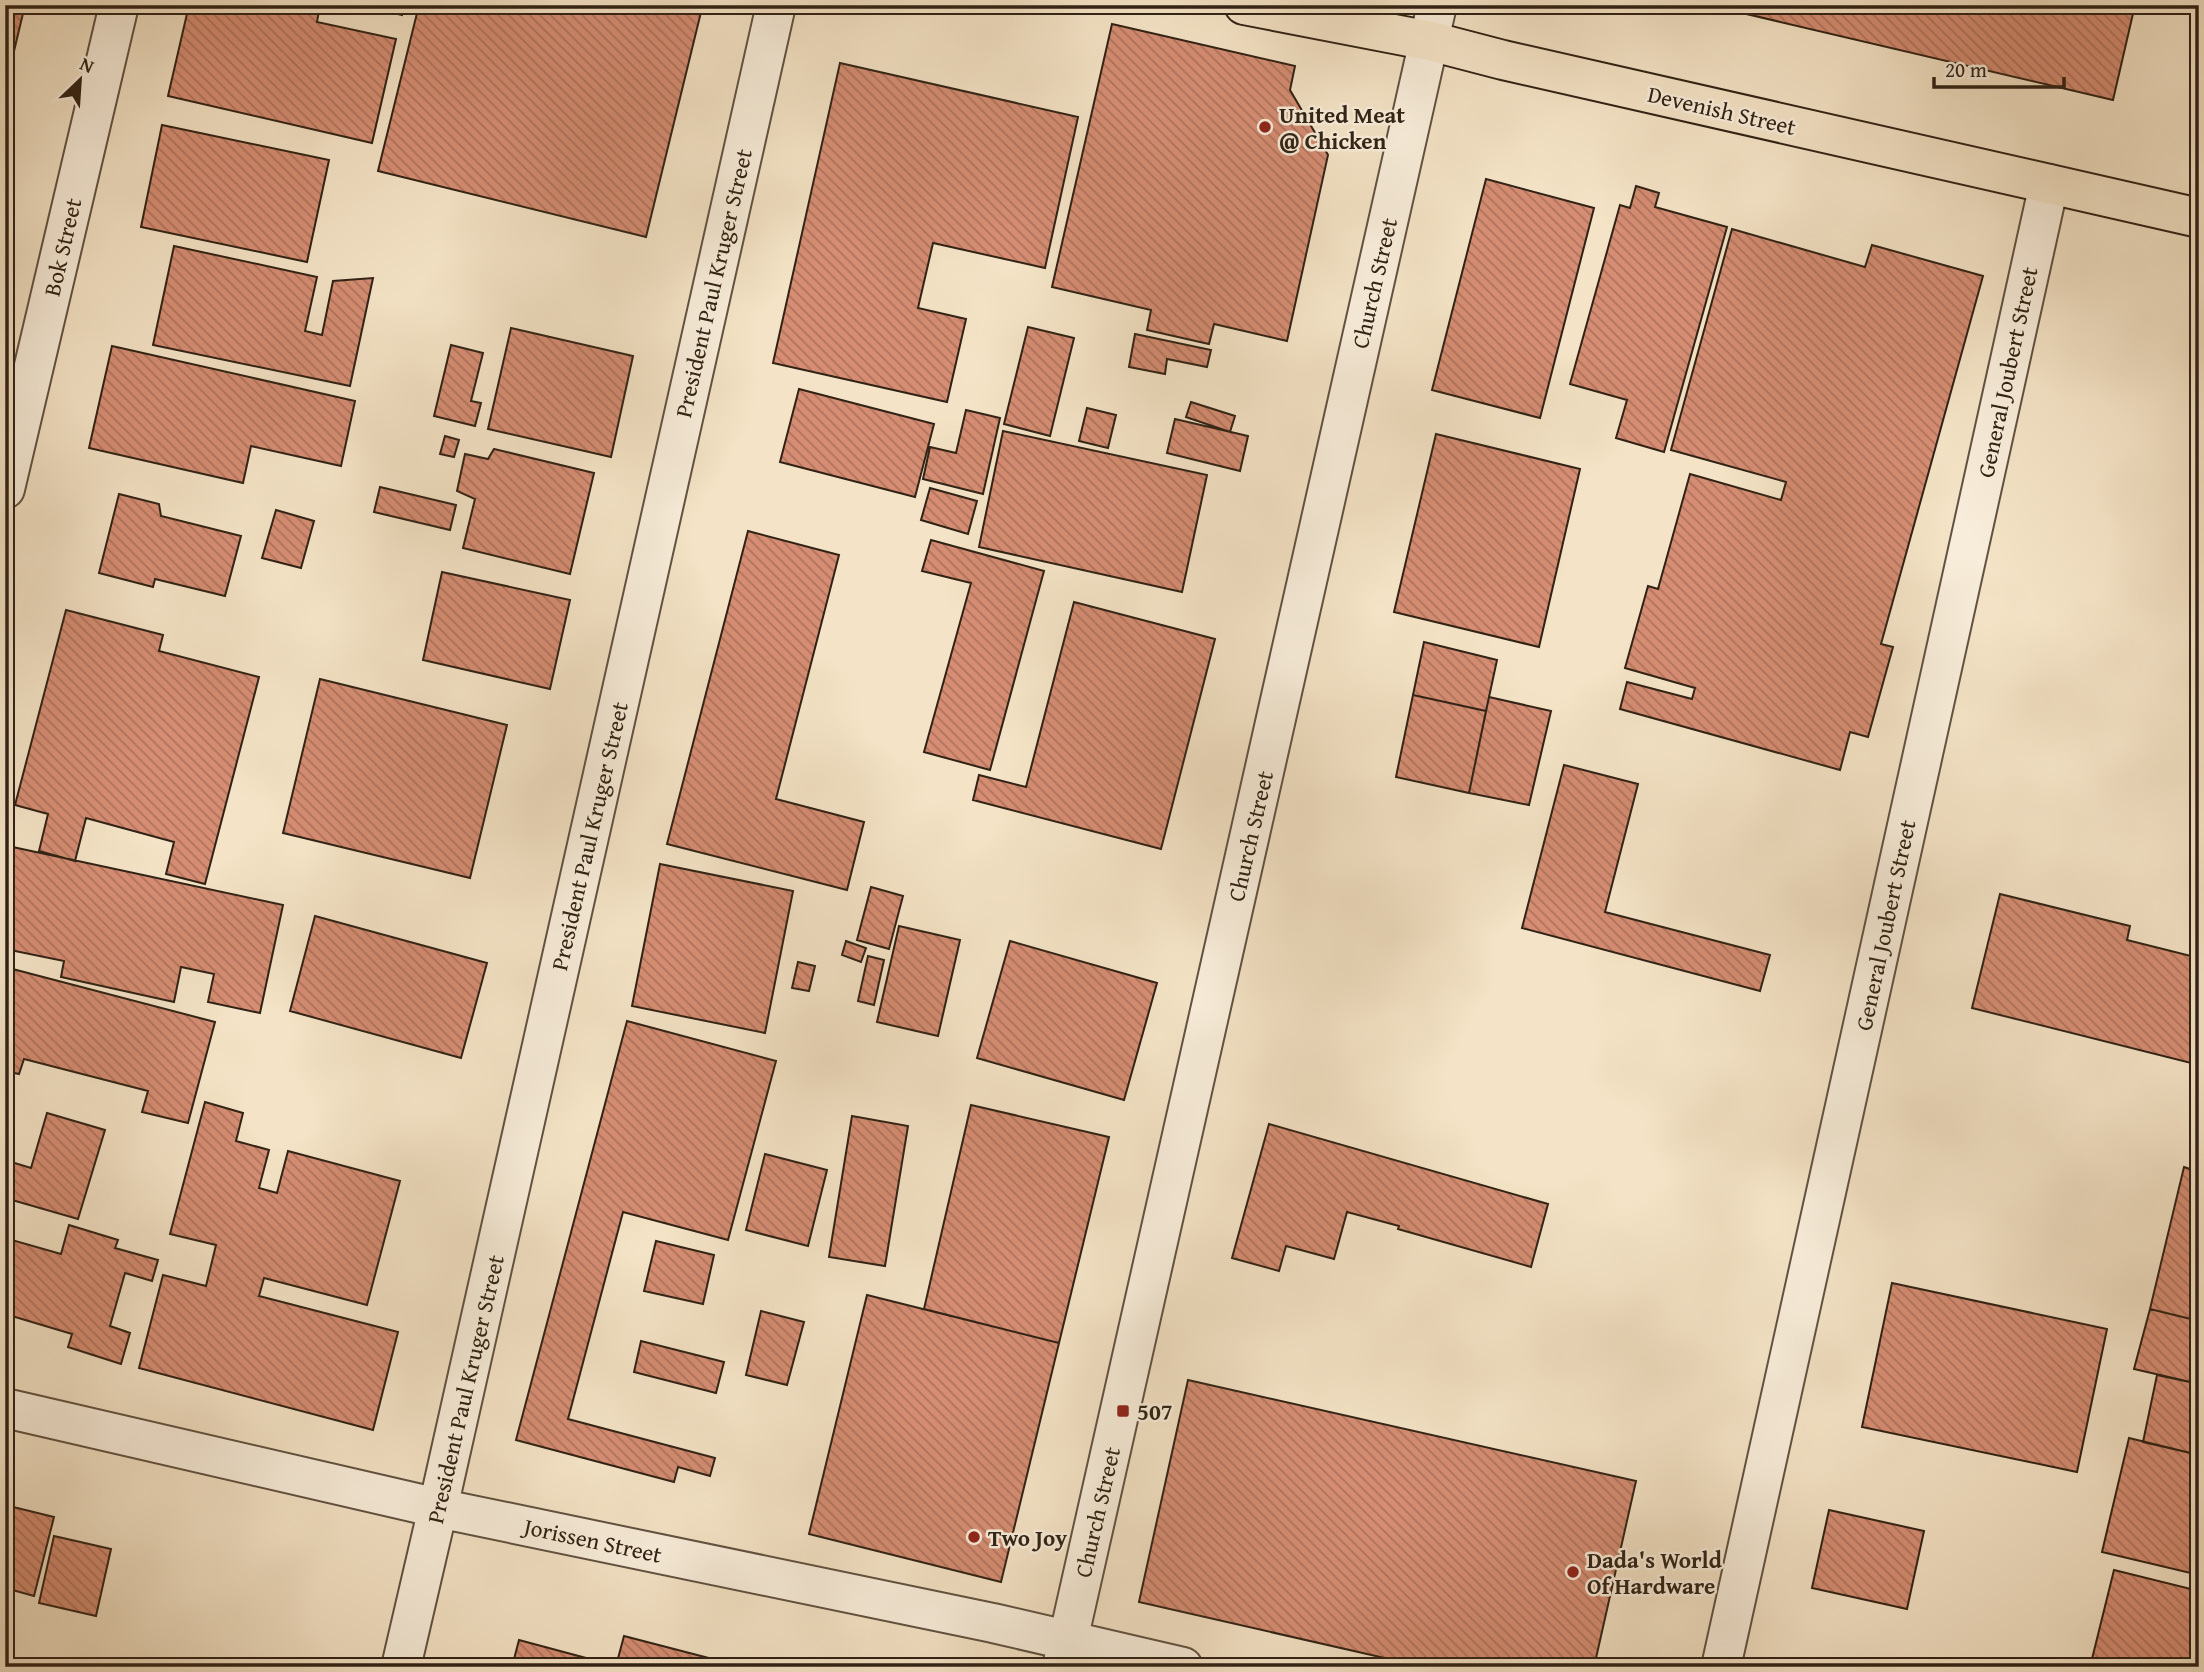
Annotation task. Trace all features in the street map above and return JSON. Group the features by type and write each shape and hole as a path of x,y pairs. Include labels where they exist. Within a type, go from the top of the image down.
{"main road":[{"name":"Devenish Street","path":"1244,5 1433,23 1503,60 2199,218"}],"street":[{"name":"Bok Street","path":"5,489 119,5"},
{"name":"President Paul Kruger Street","path":"401,1667 776,5"},
{"name":"Church Street","path":"1065,1654 1433,23"},
{"name":"General Joubert Street","path":"1721,1667 2049,184"},
{"name":"Jorissen Street","path":"5,1408 1065,1654 1183,1667"}],"building":[{"path":"5,5 25,5 10,68 5,67"},
{"path":"189,5 320,5 317,22 396,39 372,143 168,96"},
{"path":"360,5 404,5 402,15"},
{"path":"419,5 690,5 702,8 646,237 378,171"},
{"path":"1708,5 2135,5 2113,100"},
{"path":"1112,24 1295,66 1290,90 1328,155 1287,341 1214,324 1209,344 1147,330 1151,310 1052,287"},
{"path":"840,63 1078,117 1045,268 933,243 918,308 966,319 947,402 773,363"},
{"path":"162,125 329,160 307,262 141,227"},
{"path":"1486,179 1594,208 1540,418 1432,390"},
{"path":"1636,186 1659,193 1655,207 1727,227 1664,452 1616,438 1627,400 1570,384 1620,205 1630,208"},
{"path":"1732,229 1865,267 1872,245 1983,276 1881,644 1893,647 1868,737 1850,732 1840,770 1620,709 1627,682 1692,699 1695,688 1625,668 1648,586 1658,589 1690,474 1781,500 1786,482 1671,450"},
{"path":"174,246 317,277 305,331 322,335 333,281 373,278 350,386 153,345"},
{"path":"1028,327 1074,338 1050,436 1004,424"},
{"path":"511,328 633,356 611,457 488,429"},
{"path":"1135,334 1211,350 1207,367 1167,359 1165,374 1129,367"},
{"path":"451,345 483,353 471,401 481,403 475,426 434,416"},
{"path":"112,346 355,401 341,466 251,446 243,483 89,448"},
{"path":"799,389 934,424 915,497 780,462"},
{"path":"1191,402 1235,416 1230,432 1186,417"},
{"path":"1087,408 1116,415 1108,448 1079,441"},
{"path":"966,410 1000,418 983,494 923,479 930,447 956,453"},
{"path":"1175,419 1248,436 1240,471 1167,453"},
{"path":"1003,431 1207,475 1182,592 979,547"},
{"path":"1436,434 1580,469 1539,647 1394,612"},
{"path":"445,436 459,440 454,457 440,454"},
{"path":"494,449 594,473 570,574 463,548 475,499 457,491 465,454 488,459"},
{"path":"380,487 456,505 450,530 374,512"},
{"path":"930,488 977,501 968,534 921,520"},
{"path":"119,494 159,504 161,516 241,536 225,596 155,579 153,587 99,573"},
{"path":"276,510 314,521 301,568 262,558"},
{"path":"748,531 839,555 776,799 864,822 847,890 667,844"},
{"path":"931,540 1044,571 990,770 924,752 971,583 922,571"},
{"path":"442,572 570,600 550,689 423,660"},
{"path":"1074,602 1215,639 1161,849 973,800 979,775 1026,787"},
{"path":"66,610 163,635 159,651 259,677 205,884 166,874 174,842 86,818 75,861 39,851 48,814 15,805"},
{"path":"1424,642 1497,660 1486,711 1413,695"},
{"path":"320,679 507,725 470,878 283,833"},
{"path":"1413,695 1486,711 1469,793 1396,777"},
{"path":"1489,697 1551,711 1529,805 1469,793"},
{"path":"1564,765 1638,784 1605,912 1770,955 1760,991 1522,928"},
{"path":"8,846 283,905 260,1013 208,1002 214,974 181,967 174,1002 61,977 64,961 5,949 5,859"},
{"path":"660,864 793,891 765,1033 632,1006"},
{"path":"871,887 903,896 889,949 857,940"},
{"path":"2000,894 2130,926 2127,940 2199,958 2199,1065 1972,1008"},
{"path":"315,916 487,963 461,1058 290,1011"},
{"path":"899,926 960,940 938,1036 877,1022"},
{"path":"846,941 866,948 861,962 842,955"},
{"path":"1010,941 1157,983 1124,1100 977,1058"},
{"path":"868,956 884,960 874,1005 858,1001"},
{"path":"798,962 815,966 809,991 792,988"},
{"path":"5,967 215,1022 188,1123 142,1112 148,1091 24,1059 19,1074 5,1071"},
{"path":"627,1021 776,1061 728,1240 623,1212 568,1419 715,1458 710,1476 678,1467 674,1482 516,1440"},
{"path":"205,1102 243,1113 236,1141 269,1150 259,1188 277,1193 288,1151 400,1181 367,1305 264,1278 259,1296 398,1332 373,1430 139,1368 163,1275 206,1286 216,1245 170,1234"},
{"path":"971,1105 1109,1137 1059,1343 924,1309"},
{"path":"47,1113 105,1130 78,1219 5,1198 5,1160 31,1168"},
{"path":"5,1115 14,1116 9,1143 5,1142"},
{"path":"852,1116 908,1126 885,1266 829,1257"},
{"path":"1269,1124 1548,1204 1531,1267 1347,1212 1334,1259 1286,1246 1279,1271 1232,1258"},
{"path":"765,1154 827,1170 808,1246 746,1230"},
{"path":"2184,1167 2199,1172 2199,1321 2150,1309"},
{"path":"69,1225 118,1240 115,1248 158,1260 152,1281 125,1273 110,1326 130,1333 121,1364 68,1347 72,1334 5,1314 5,1238 61,1254"},
{"path":"656,1241 714,1255 703,1304 644,1291"},
{"path":"1892,1283 2107,1329 2077,1472 1862,1427"},
{"path":"867,1295 1059,1343 1001,1582 809,1534"},
{"path":"2150,1309 2199,1321 2199,1384 2134,1369"},
{"path":"761,1311 804,1322 787,1385 746,1375"},
{"path":"641,1341 724,1362 716,1393 634,1372"},
{"path":"2157,1375 2199,1384 2199,1455 2143,1442"},
{"path":"1188,1380 1636,1481 1594,1667 1424,1667 1139,1602"},
{"path":"2129,1438 2199,1455 2199,1575 2102,1552"},
{"path":"5,1505 54,1517 34,1596 5,1588"},
{"path":"1829,1510 1924,1531 1907,1609 1812,1588"},
{"path":"54,1536 111,1549 96,1616 39,1603"},
{"path":"2114,1570 2199,1591 2199,1667 2090,1667"},
{"path":"5,1630 11,1631 5,1654"},
{"path":"624,1636 728,1663 727,1667 512,1667 519,1640 616,1666"}],"place":[{"name":"United Meat @ Chicken","path":"1265,127"},
{"name":"507","path":"1123,1411"},
{"name":"Two Joy","path":"974,1537"},
{"name":"Dada's World Of Hardware","path":"1573,1572"}]}
